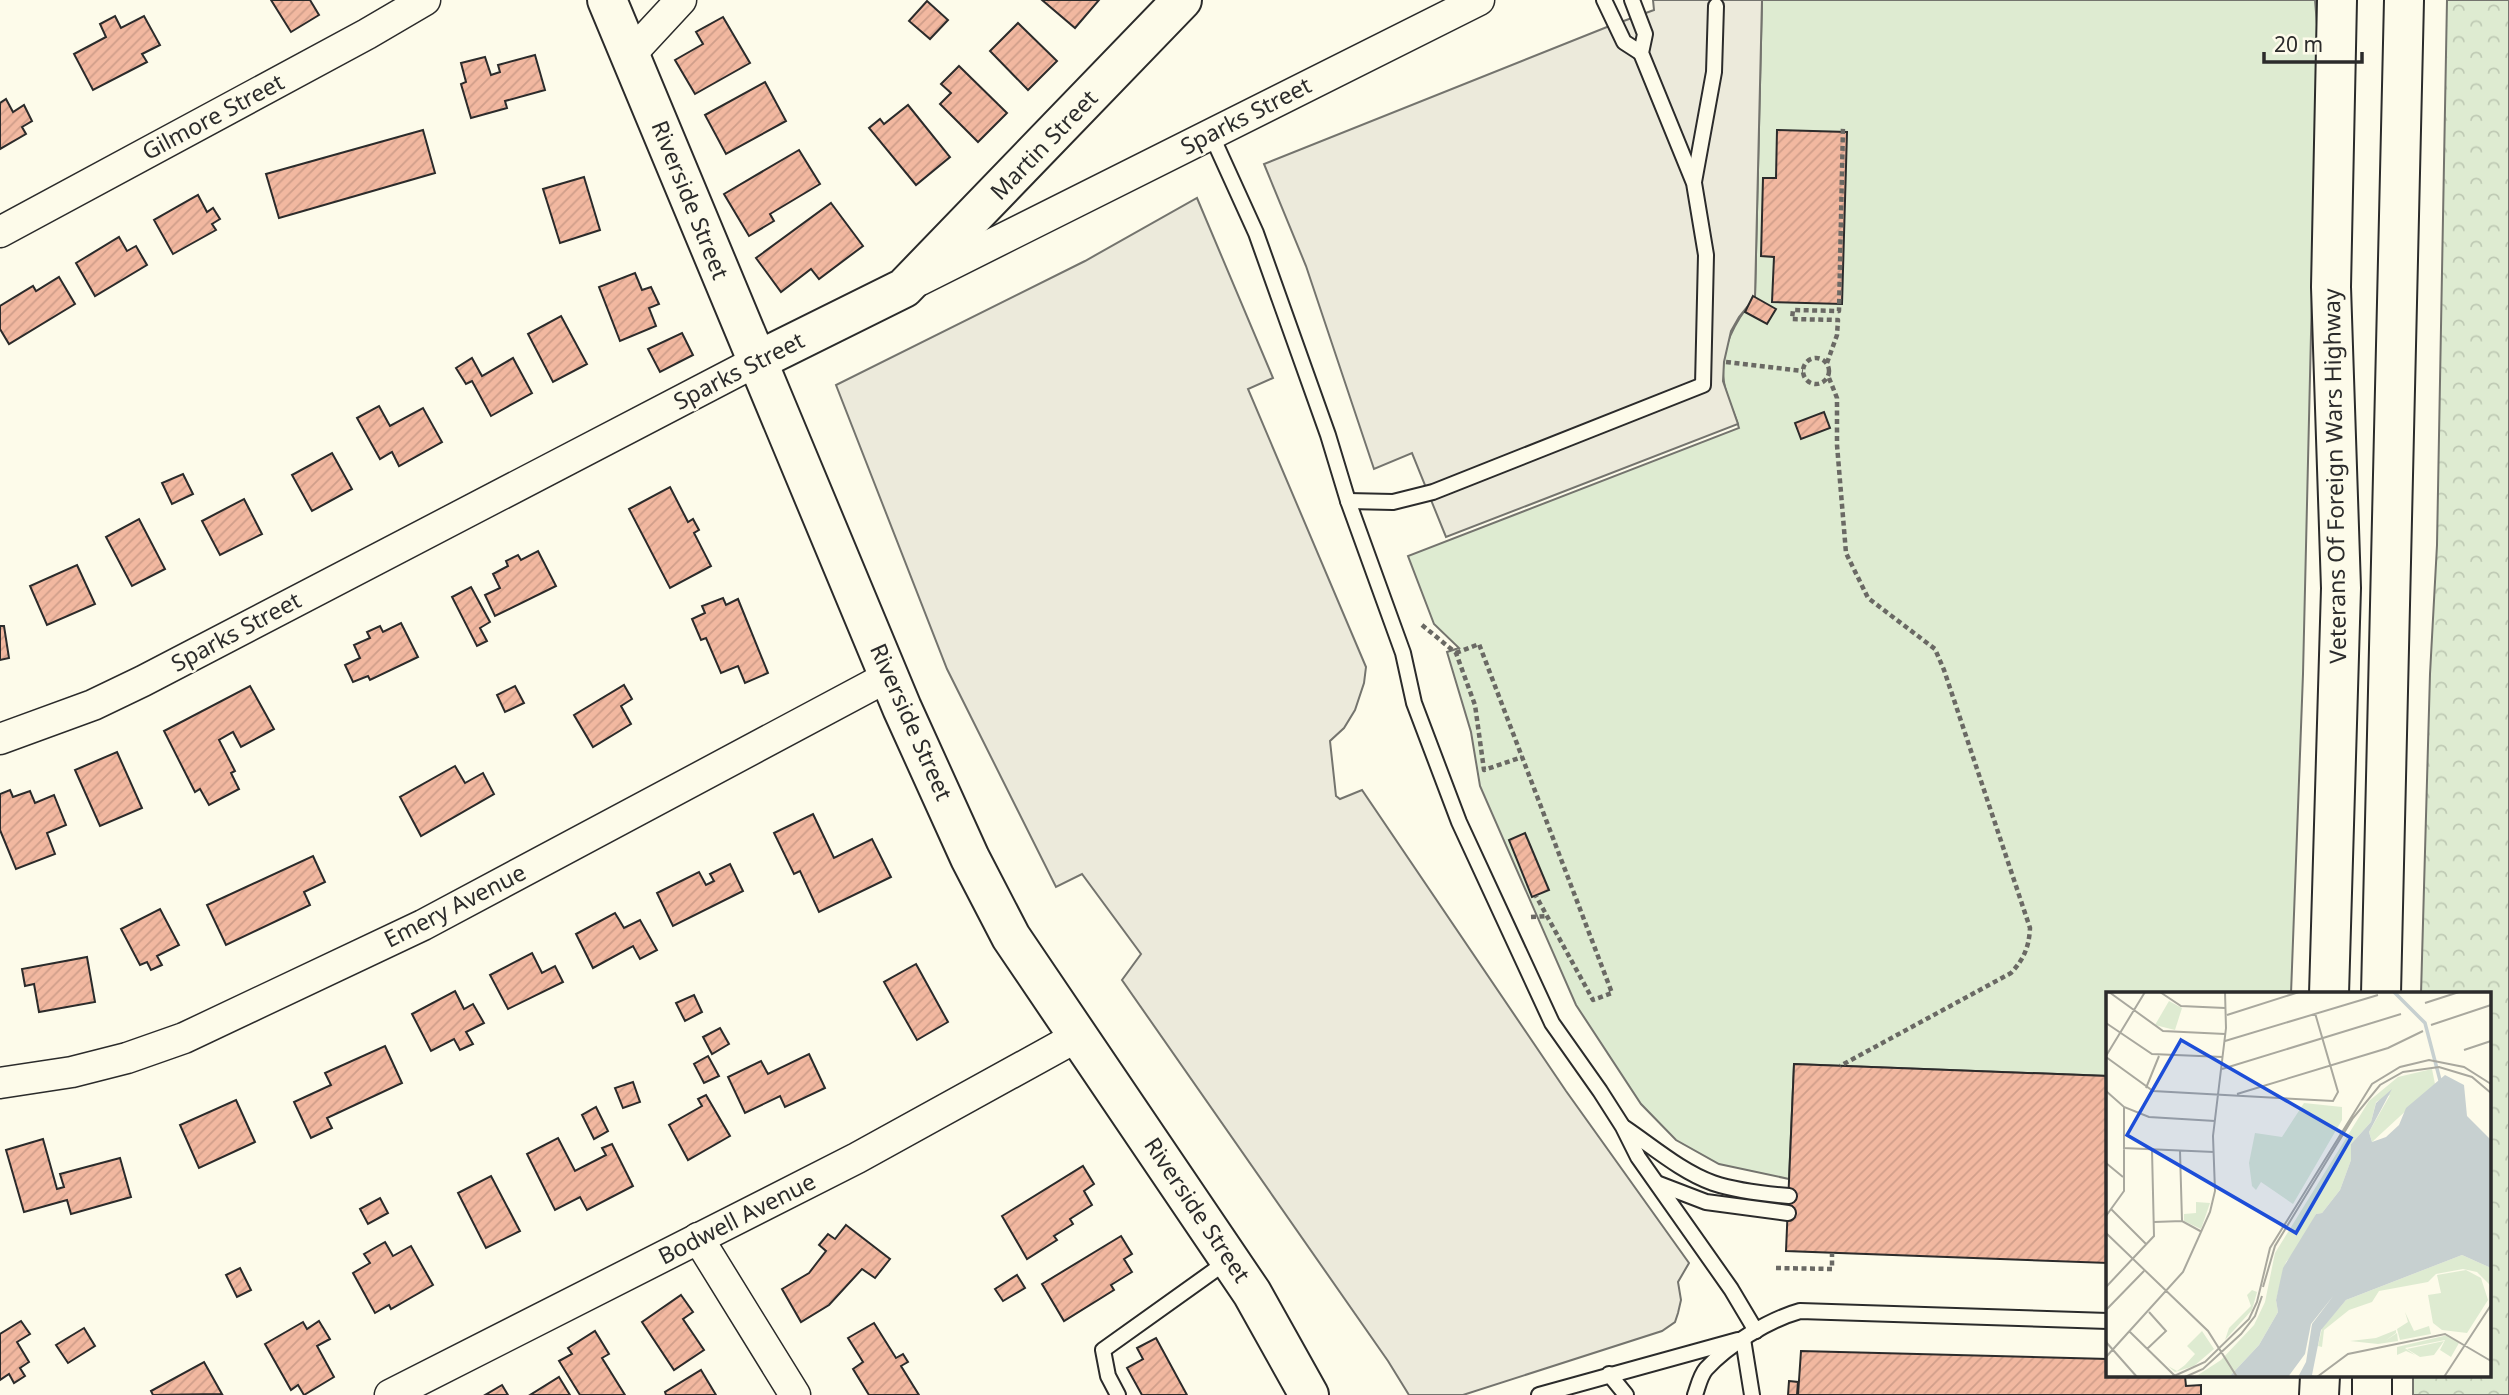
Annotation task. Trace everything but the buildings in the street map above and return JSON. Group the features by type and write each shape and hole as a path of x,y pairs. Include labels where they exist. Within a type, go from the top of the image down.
{"main road":[{"name":"Riverside Street","path":"607,0 889,676 970,858 1011,937 1230,1259 1309,1395"},
{"name":"Martin Street","path":"904,288 1182,0"},
{"name":"Veterans Of Foreign Wars Highway","path":"2329,992 2341,588 2331,287 2337,0"},
{"path":"2381,992 2404,0"},
{"name":"Sparks Street","path":"757,361 904,288"}],"street":[{"name":"Gilmore Street","path":"0,232 425,0"},
{"path":"629,55 681,0"},
{"name":"Sparks Street","path":"904,288 1479,0"},
{"name":"Sparks Street","path":"0,739 93,705 143,681 757,361"},
{"name":"Emery Avenue","path":"0,1083 72,1072 127,1058 184,1038 423,925 889,676"},
{"name":"Bodwell Avenue","path":"390,1395 857,1158 1080,1035"},
{"path":"698,1238 795,1395"}],"lane":[{"path":"1604,0 1624,42 1641,54"},
{"path":"1348,501 1393,502 1433,492 1703,385 1706,255 1694,183 1641,54 1644,34 1632,0"},
{"path":"1694,183 1713,72 1716,6"},
{"path":"1211,134 1256,233 1403,653 1414,703 1459,822 1552,1023 1623,1127 1638,1157 1731,1289 1756,1331"},
{"path":"1623,1127 1682,1167 1712,1183 1764,1194 1789,1195"},
{"path":"1657,1183 1706,1202 1788,1213"},
{"path":"1118,1395 1108,1376 1103,1350 1230,1259"},
{"path":"1695,1395 1704,1371 1743,1339 1784,1315 1800,1311 2106,1321"},
{"path":"1539,1395 1743,1339"},
{"path":"1743,1339 1752,1395"},
{"path":"1609,1374 1626,1395"}],"path":[{"path":"1827,363 1837,335 1838,320 1792,319 1793,310 1839,311 1843,127"},
{"path":"1829,378 1824,383 1811,384 1806,381 1803,371 1806,362 1821,358 1827,363 1829,378 1837,398 1837,445 1846,553 1868,598 1935,649 2030,928 2026,953 2011,973 1840,1066"},
{"path":"1704,360 1803,371"},
{"path":"1422,625 1456,653 1475,705 1484,770 1522,757"},
{"path":"1456,653 1479,644 1612,993 1592,1000 1536,896"},
{"path":"1531,917 1547,916"},
{"path":"1776,1268 1832,1269 1832,1253"}],"green space":[{"path":"1762,0 2315,0 2318,37 2303,674 2291,992 2106,992 2106,1076 1794,1064 1789,1179 1719,1164 1676,1140 1641,1104 1576,1005 1480,786 1471,732 1447,652 1459,648 1434,624 1408,556 1739,428 1724,382 1724,358 1735,326 1755,297"},
{"path":"2447,0 2509,0 2509,1395 2413,1395 2413,1378 2492,1378 2492,992 2421,992 2430,674 2437,545"}],"shaded area":[{"path":"1653,0 1762,0 1755,297 1731,331 1724,362 1723,381 1738,424 1446,537 1412,453 1374,469 1306,266 1264,164 1654,10"},
{"path":"1197,198 1273,378 1248,389 1366,667 1355,710 1344,728 1330,741 1336,796 1340,799 1362,790 1566,1091 1689,1263 1678,1282 1681,1300 1675,1322 1662,1331 1463,1395 1409,1395 1122,980 1141,954 1082,874 1056,887 947,669 836,385 1085,261"}]}
